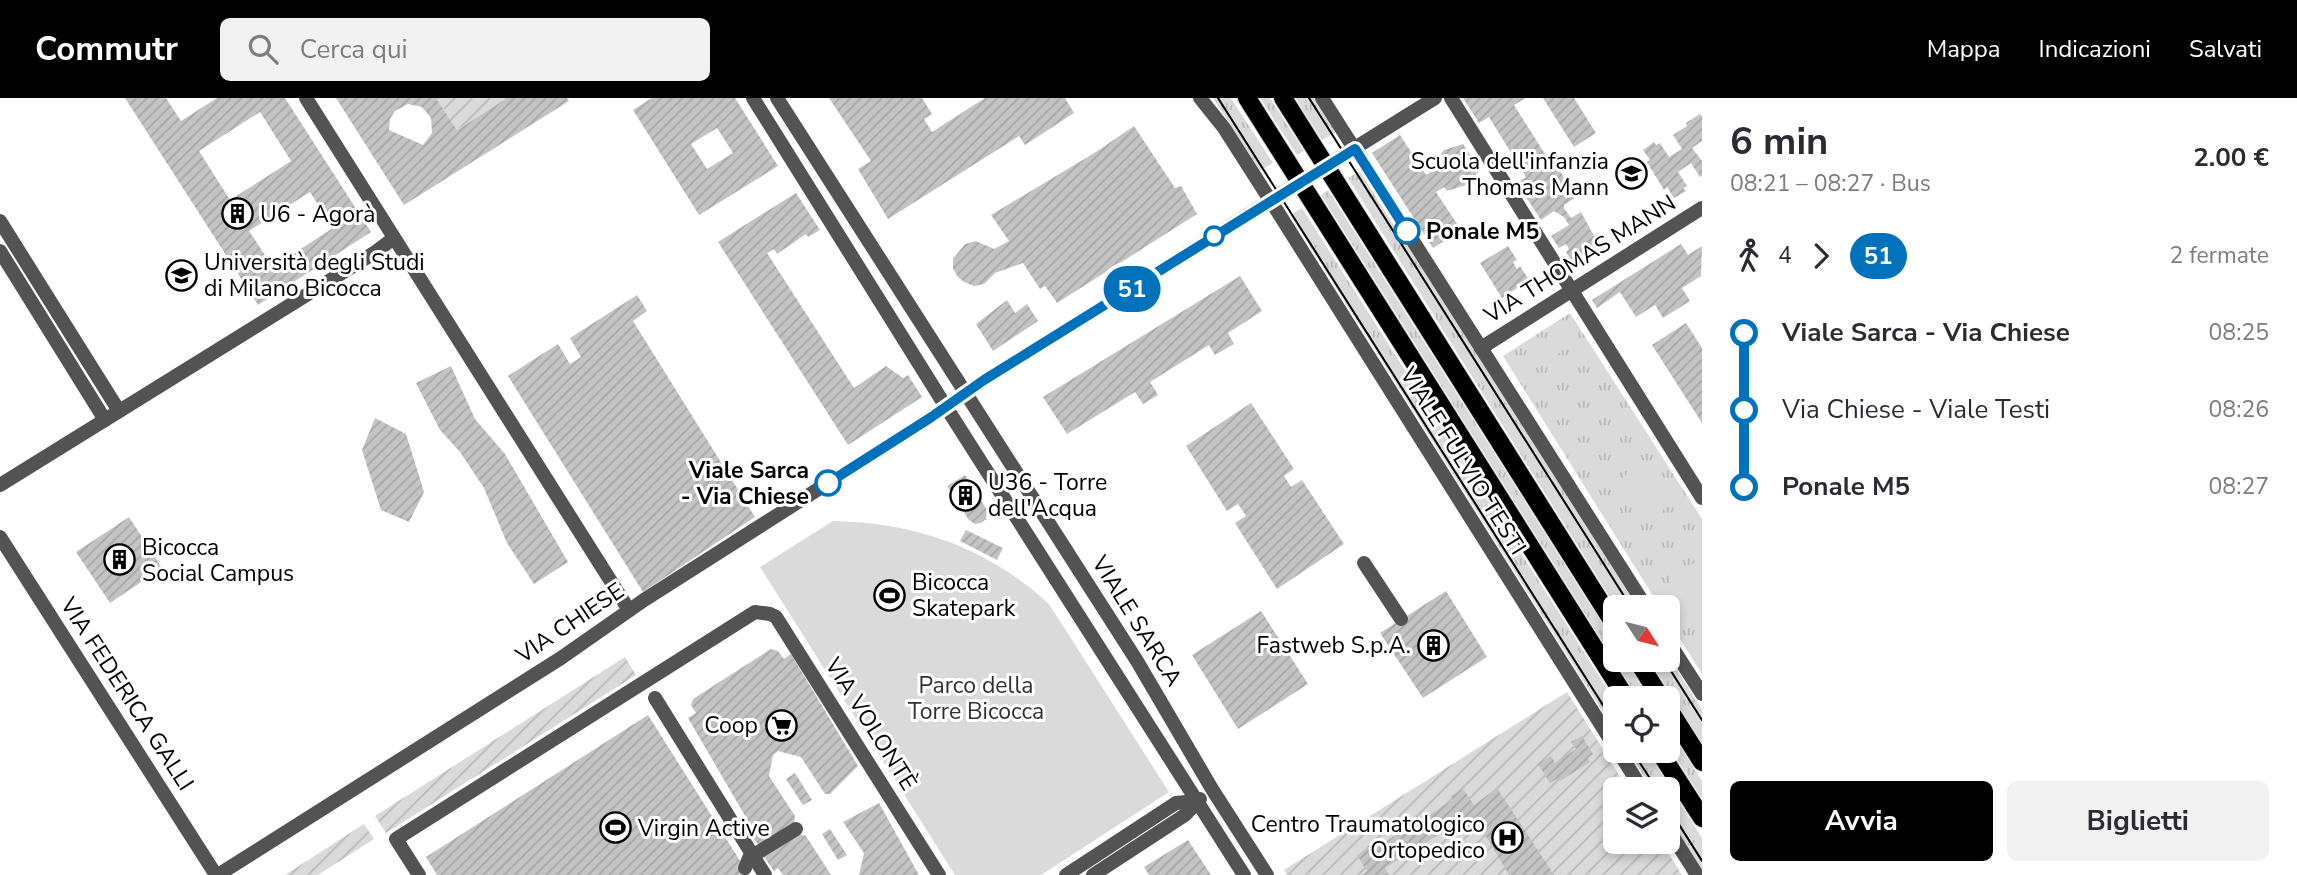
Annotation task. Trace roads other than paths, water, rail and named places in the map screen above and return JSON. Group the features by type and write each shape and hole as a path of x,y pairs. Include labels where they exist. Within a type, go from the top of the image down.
{"main road":[{"name":"VIALE FULVIO TESTI","path":"1247,98 1618,686"},
{"name":"VIALE FULVIO TESTI","path":"1283,98 1603,606"},
{"path":"1300,182 1326,166"},
{"path":"1680,727 1702,762"},
{"path":"1667,763 1702,818"}],"street":[{"path":"306,98 629,610"},
{"name":"VIALE SARCA","path":"753,98 1244,875"},
{"name":"VIALE SARCA","path":"777,98 1137,661 1212,789 1267,875"},
{"name":"VIALE FULVIO TESTI","path":"1200,98 1224,128 1603,728"},
{"path":"1322,98 1638,595"},
{"path":"1326,166 1435,98"},
{"path":"1451,98 1702,498"},
{"path":"946,407 1300,182"},
{"name":"VIA THOMAS MANN","path":"1482,348 1702,208"},
{"path":"0,221 119,411"},
{"path":"0,485 394,238"},
{"path":"0,251 105,420"},
{"name":"VIA CHIESE","path":"217,875 561,658 629,610 946,407"},
{"name":"VIA FEDERICA GALLI","path":"0,537 217,875"},
{"path":"1364,563 1401,619"},
{"name":"VIA VOLONTÈ","path":"419,875 396,839 755,612 776,617 939,875"},
{"path":"1680,660 1702,694"},
{"path":"655,698 747,860 765,875"},
{"path":"1093,875 1185,815 1212,789"},
{"path":"1066,875 1176,803 1197,801"},
{"path":"747,860 796,829"},
{"path":"1680,849 1697,875"}],"tram line":[{"path":"1218,98 1603,705"},
{"path":"1309,98 1623,595"},
{"path":"1672,672 1702,720"},
{"path":"1640,763 1649,777"},
{"path":"1680,826 1702,861"}],"place":[{"name":"Scuola dell'infanzia Thomas Mann","path":"1632,174"},
{"name":"U6 - Agorà","path":"237,214"},
{"name":"Ponale M5","path":"1407,231"},
{"name":"Università degli Studi di Milano Bicocca","path":"181,275"},
{"name":"Viale Sarca - Via Chiese","path":"828,483"},
{"name":"U36 - Torre dell'Acqua","path":"965,495"},
{"name":"Bicocca Social Campus","path":"119,560"},
{"name":"Bicocca Skatepark","path":"889,595"},
{"name":"Fastweb S.p.A.","path":"1434,645"},
{"name":"Coop","path":"781,725"},
{"name":"Virgin Active","path":"615,828"},
{"name":"Centro Traumatologico Ortopedico","path":"1508,837"}],"park label":[{"name":"Parco della Torre Bicocca","path":"976,698"}]}
